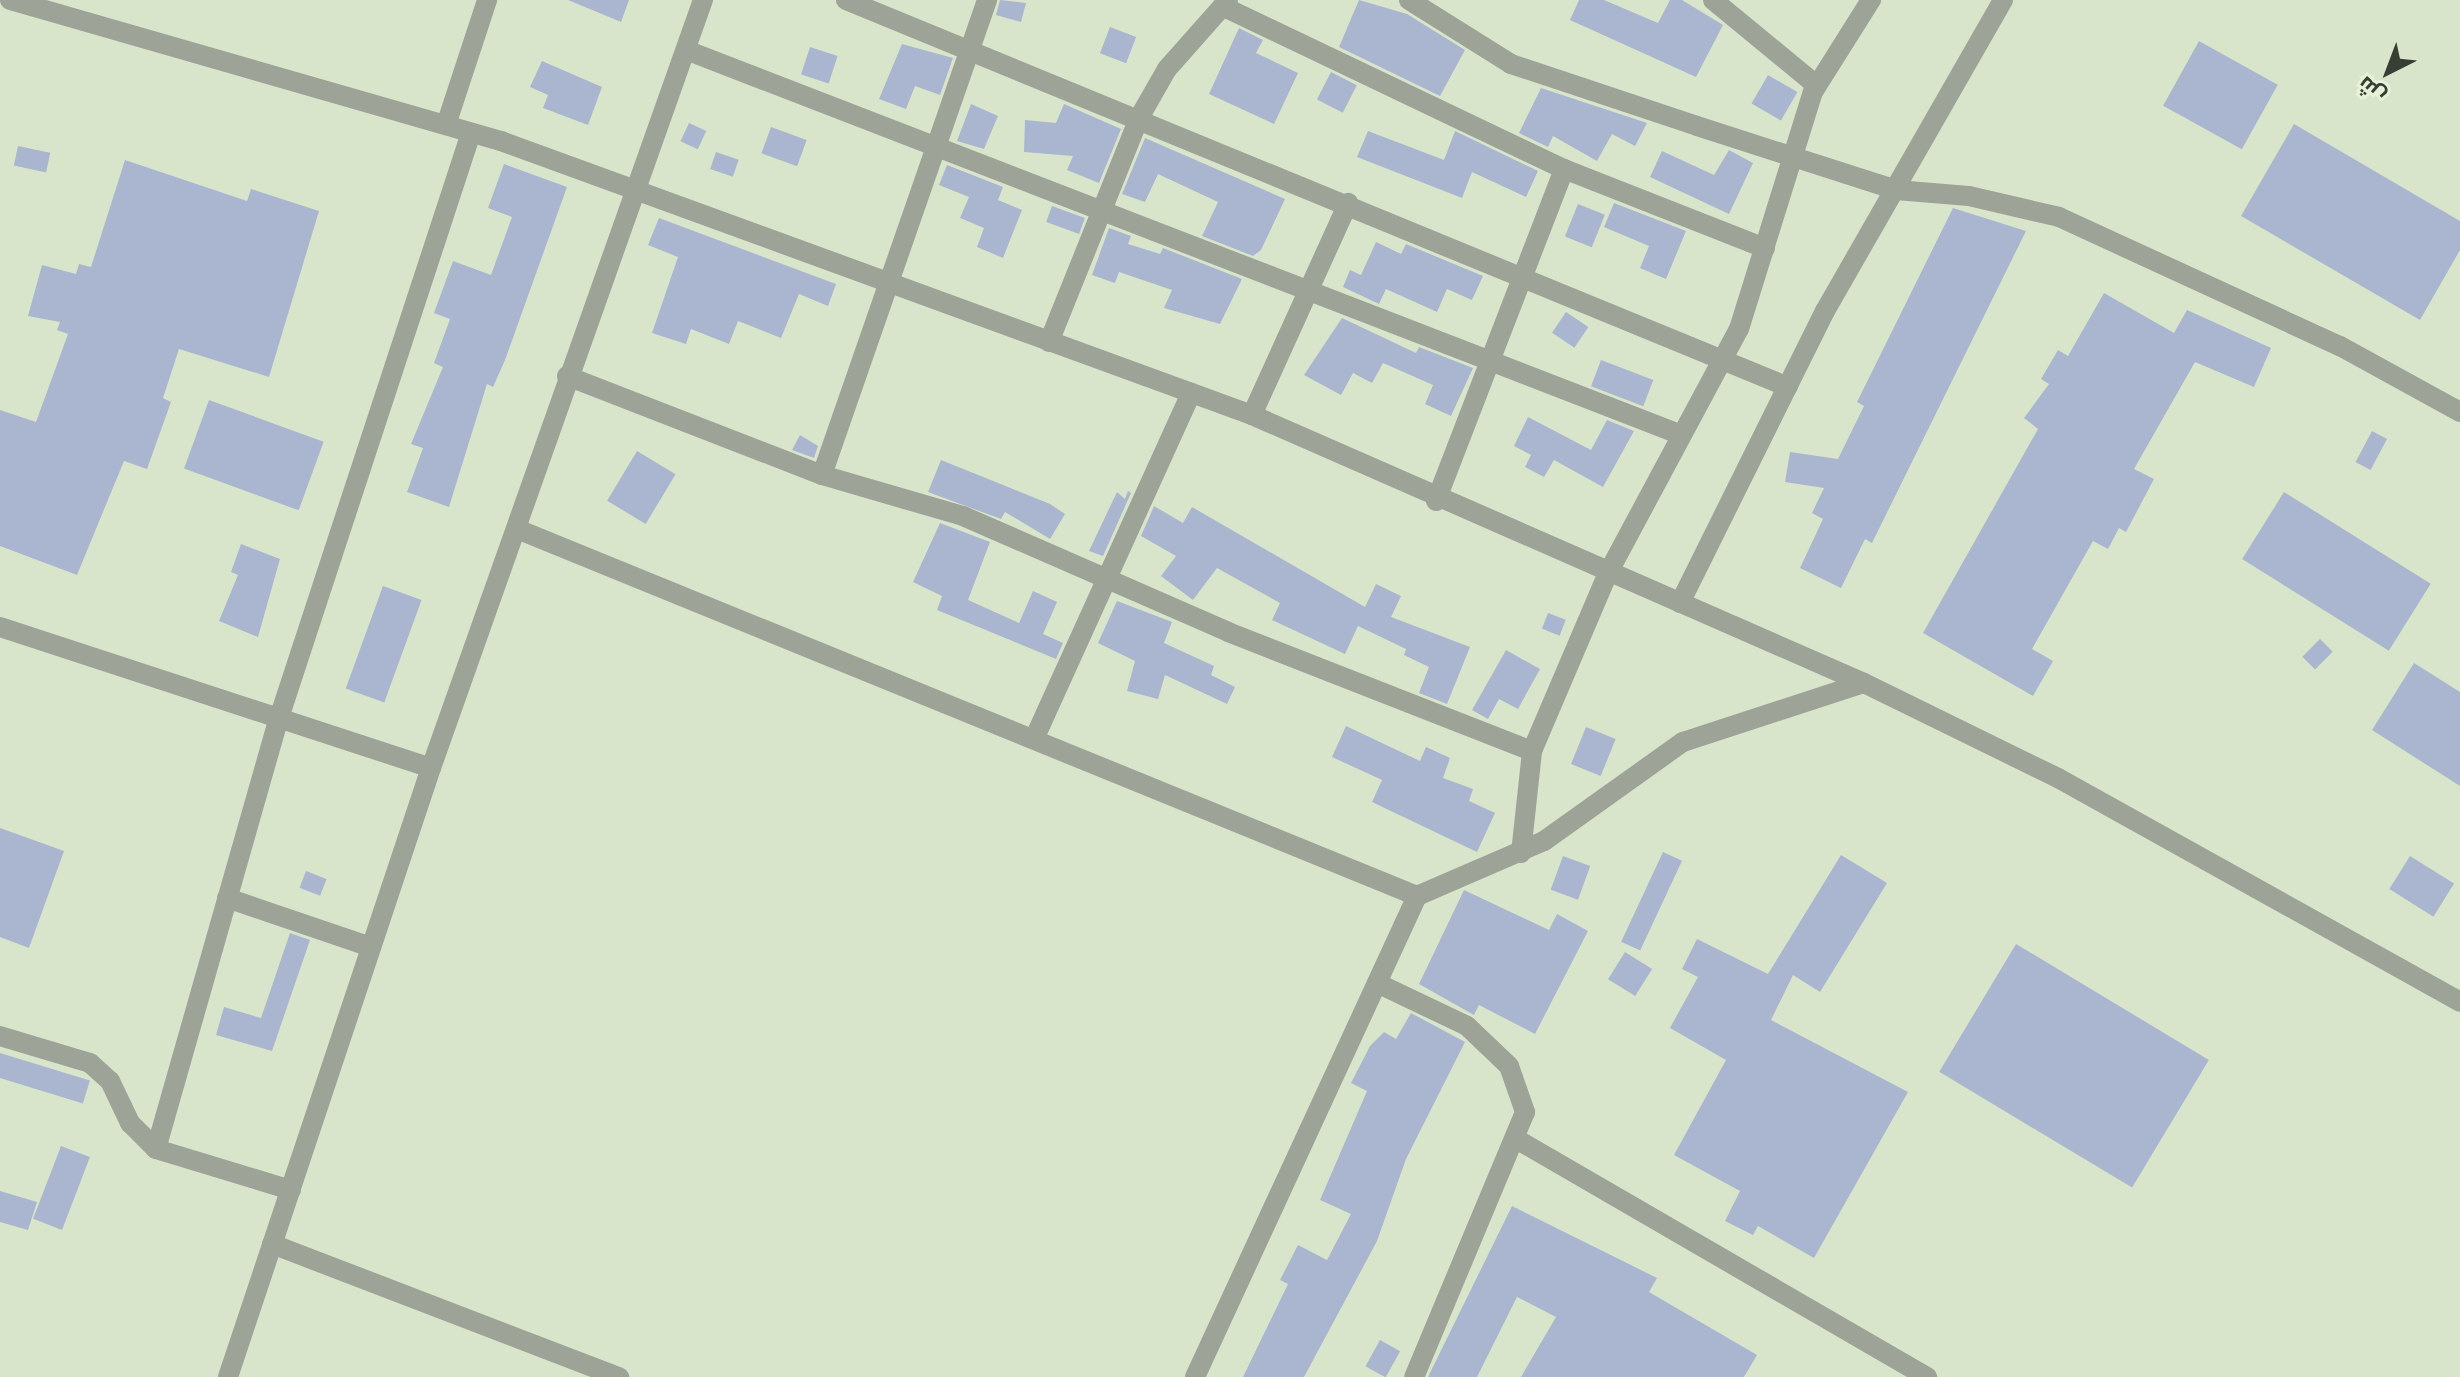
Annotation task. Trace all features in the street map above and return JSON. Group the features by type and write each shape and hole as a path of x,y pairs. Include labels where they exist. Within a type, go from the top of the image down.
{"street":[{"path":"10,0 446,125 633,186 1252,415 1436,501 1864,683 2058,778 2460,1002"},
{"path":"446,125 487,0"},
{"path":"228,1377 431,768 517,529 633,186 703,0"},
{"path":"846,0 1523,274 1788,387"},
{"path":"822,475 987,0"},
{"path":"1409,0 1511,64 1896,190 1969,196 2059,217 2340,346 2460,412"},
{"path":"1713,0 1816,85"},
{"path":"1521,853 1532,751 1608,573 1753,298 1791,157 1816,85 1871,0"},
{"path":"1680,603 1788,387 2003,0"},
{"path":"1049,342 1139,118 1167,69 1226,3 1564,169 1765,248"},
{"path":"686,50 1679,434"},
{"path":"156,1149 279,718 471,133"},
{"path":"1436,501 1564,169"},
{"path":"1252,415 1305,289 1348,203"},
{"path":"567,376 822,475 963,516 1228,632 1532,751"},
{"path":"1035,737 1191,393"},
{"path":"517,529 1035,737 1417,896"},
{"path":"0,627 431,768"},
{"path":"1195,1377 1417,896 1521,853 1683,742 1864,683"},
{"path":"227,898 371,947"},
{"path":"1377,983 1446,1012 1502,1058 1520,1088 1518,1140 1414,1377"},
{"path":"0,1036 90,1063 110,1081 130,1123 156,1149 291,1190"},
{"path":"1518,1140 1927,1377"},
{"path":"272,1244 572,1369 619,1377"}],"building":[{"path":"568,0 629,0 621,22"},
{"path":"1000,0 1026,3 1021,22 996,15"},
{"path":"1359,0 1407,14 1465,50 1440,96 1339,47"},
{"path":"1579,0 1604,0 1658,23 1670,0 1682,0 1723,25 1696,77 1570,20"},
{"path":"1110,27 1136,37 1126,63 1100,53"},
{"path":"1239,28 1263,40 1256,53 1298,73 1274,124 1209,94"},
{"path":"2199,41 2278,85 2242,149 2163,106"},
{"path":"902,44 953,58 940,95 915,86 906,109 879,99"},
{"path":"810,47 838,56 829,84 801,75"},
{"path":"542,61 602,87 588,125 543,108 548,95 530,87"},
{"path":"1331,72 1357,85 1343,113 1317,100"},
{"path":"1768,75 1797,92 1781,121 1752,104"},
{"path":"1541,88 1647,123 1635,146 1612,134 1597,161 1553,136 1548,147 1519,133"},
{"path":"971,104 998,116 984,149 957,141"},
{"path":"1064,104 1121,129 1099,183 1067,170 1073,156 1024,152 1025,120 1056,123"},
{"path":"689,123 706,131 698,149 681,141"},
{"path":"2294,124 2460,221 2460,250 2420,320 2241,216"},
{"path":"771,127 807,140 797,166 761,153"},
{"path":"1368,131 1444,160 1455,131 1538,171 1526,197 1472,172 1462,198 1357,157"},
{"path":"1145,138 1285,199 1261,250 1253,256 1202,236 1218,202 1158,174 1145,202 1122,194"},
{"path":"18,146 50,153 46,172 14,166"},
{"path":"1729,150 1753,163 1729,214 1650,177 1662,151 1714,175"},
{"path":"716,152 739,160 733,177 710,169"},
{"path":"125,160 247,201 251,189 319,211 269,377 179,349 163,398 171,402 147,469 124,461 77,575 0,546 0,410 36,422 68,334 57,330 60,322 28,316 42,265 76,274 79,264 91,267"},
{"path":"504,164 567,187 505,360 493,387 487,384 449,507 407,492 423,448 411,444 443,367 434,363 450,319 434,313 453,261 491,275 512,217 488,208"},
{"path":"947,165 1003,187 998,200 1022,210 1003,258 977,247 984,228 960,218 969,197 939,185"},
{"path":"1614,203 1686,231 1666,279 1640,268 1649,246 1604,227"},
{"path":"1578,204 1605,215 1592,247 1565,236"},
{"path":"1052,206 1085,218 1079,234 1046,222"},
{"path":"1953,208 2026,231 1872,543 1865,539 1841,588 1800,568 1823,519 1812,513 1824,488 1785,482 1790,452 1838,459 1864,406 1857,402"},
{"path":"659,218 836,284 828,306 799,294 781,338 738,321 729,344 691,329 686,344 652,333 678,257 648,245"},
{"path":"1109,228 1131,236 1128,244 1160,254 1163,248 1242,279 1220,324 1164,308 1172,290 1119,272 1115,283 1092,275"},
{"path":"1376,242 1401,254 1406,244 1483,276 1472,300 1447,289 1437,312 1386,289 1379,304 1343,287 1350,270 1361,275"},
{"path":"2104,293 2174,333 2187,310 2271,348 2254,387 2195,362 2134,469 2154,479 2126,532 2119,528 2108,549 2093,541 2032,649 2053,661 2033,696 1923,633 2038,429 2024,418 2049,384 2041,379 2058,350 2068,356"},
{"path":"1566,312 1588,327 1574,348 1552,333"},
{"path":"1342,318 1416,353 1419,347 1473,368 1451,416 1425,404 1433,385 1383,363 1372,383 1353,373 1341,395 1304,375"},
{"path":"1601,360 1653,380 1643,406 1591,386"},
{"path":"209,400 324,442 299,510 184,469"},
{"path":"1528,417 1591,450 1607,420 1634,431 1603,487 1554,460 1544,477 1525,467 1531,455 1514,446"},
{"path":"2372,431 2387,439 2371,470 2356,462"},
{"path":"800,435 818,446 814,458 792,450"},
{"path":"637,451 676,474 646,524 607,501"},
{"path":"941,460 1050,504 1065,514 1050,539 1005,512 1001,519 928,492"},
{"path":"1128,491 1131,493 1103,556 1089,551 1117,492 1125,499"},
{"path":"2284,492 2431,584 2389,651 2242,559"},
{"path":"1154,506 1183,523 1192,507 1365,607 1376,584 1401,596 1391,617 1470,647 1447,704 1419,693 1429,667 1404,655 1406,649 1358,626 1345,654 1272,620 1280,603 1217,568 1193,600 1161,576 1176,556 1141,536"},
{"path":"940,523 990,542 968,600 1019,623 1033,591 1057,602 1043,634 1063,643 1056,659 937,610 942,596 913,582"},
{"path":"241,544 280,559 258,637 219,621 238,575 231,572"},
{"path":"383,586 422,600 384,702 346,688"},
{"path":"1117,601 1172,622 1164,643 1214,666 1211,675 1235,687 1227,704 1165,675 1158,699 1127,691 1135,661 1098,643"},
{"path":"1548,613 1566,620 1560,636 1542,629"},
{"path":"2320,639 2333,652 2315,669 2302,657"},
{"path":"1506,650 1540,669 1518,709 1499,699 1488,719 1472,710"},
{"path":"2414,663 2460,692 2460,786 2372,730"},
{"path":"1346,726 1420,761 1426,747 1450,758 1443,778 1473,789 1469,801 1495,813 1477,852 1372,802 1382,780 1332,757"},
{"path":"1586,727 1616,739 1601,776 1571,764"},
{"path":"0,828 64,851 29,948 0,937"},
{"path":"1663,852 1682,861 1640,951 1621,942"},
{"path":"1841,855 1887,883 1820,992 1793,975 1771,1020 1908,1092 1814,1258 1758,1226 1753,1235 1725,1221 1740,1191 1674,1155 1726,1060 1670,1028 1698,977 1682,969 1697,939 1768,974"},
{"path":"1563,856 1590,866 1578,900 1551,890"},
{"path":"2410,856 2454,884 2433,917 2389,889"},
{"path":"306,871 327,879 320,896 300,888"},
{"path":"1464,890 1549,930 1557,914 1588,931 1535,1034 1479,1005 1474,1015 1419,984"},
{"path":"290,933 310,940 272,1051 216,1035 224,1007 261,1018"},
{"path":"2016,944 2209,1060 2132,1188 1939,1072"},
{"path":"1625,952 1652,969 1635,996 1608,979"},
{"path":"1411,1013 1465,1042 1406,1159 1377,1241 1304,1377 1243,1377 1288,1284 1280,1280 1298,1245 1327,1260 1351,1214 1320,1200 1367,1091 1351,1083 1370,1046 1384,1032 1396,1039"},
{"path":"0,1053 90,1080 83,1103 0,1078"},
{"path":"61,1146 90,1157 62,1230 33,1219"},
{"path":"0,1191 37,1202 28,1230 0,1222"},
{"path":"1512,1206 1657,1278 1649,1292 1757,1355 1744,1377 1521,1377 1556,1317 1517,1297 1477,1377 1428,1377"},
{"path":"1380,1340 1400,1351 1386,1377 1365,1366"}]}
